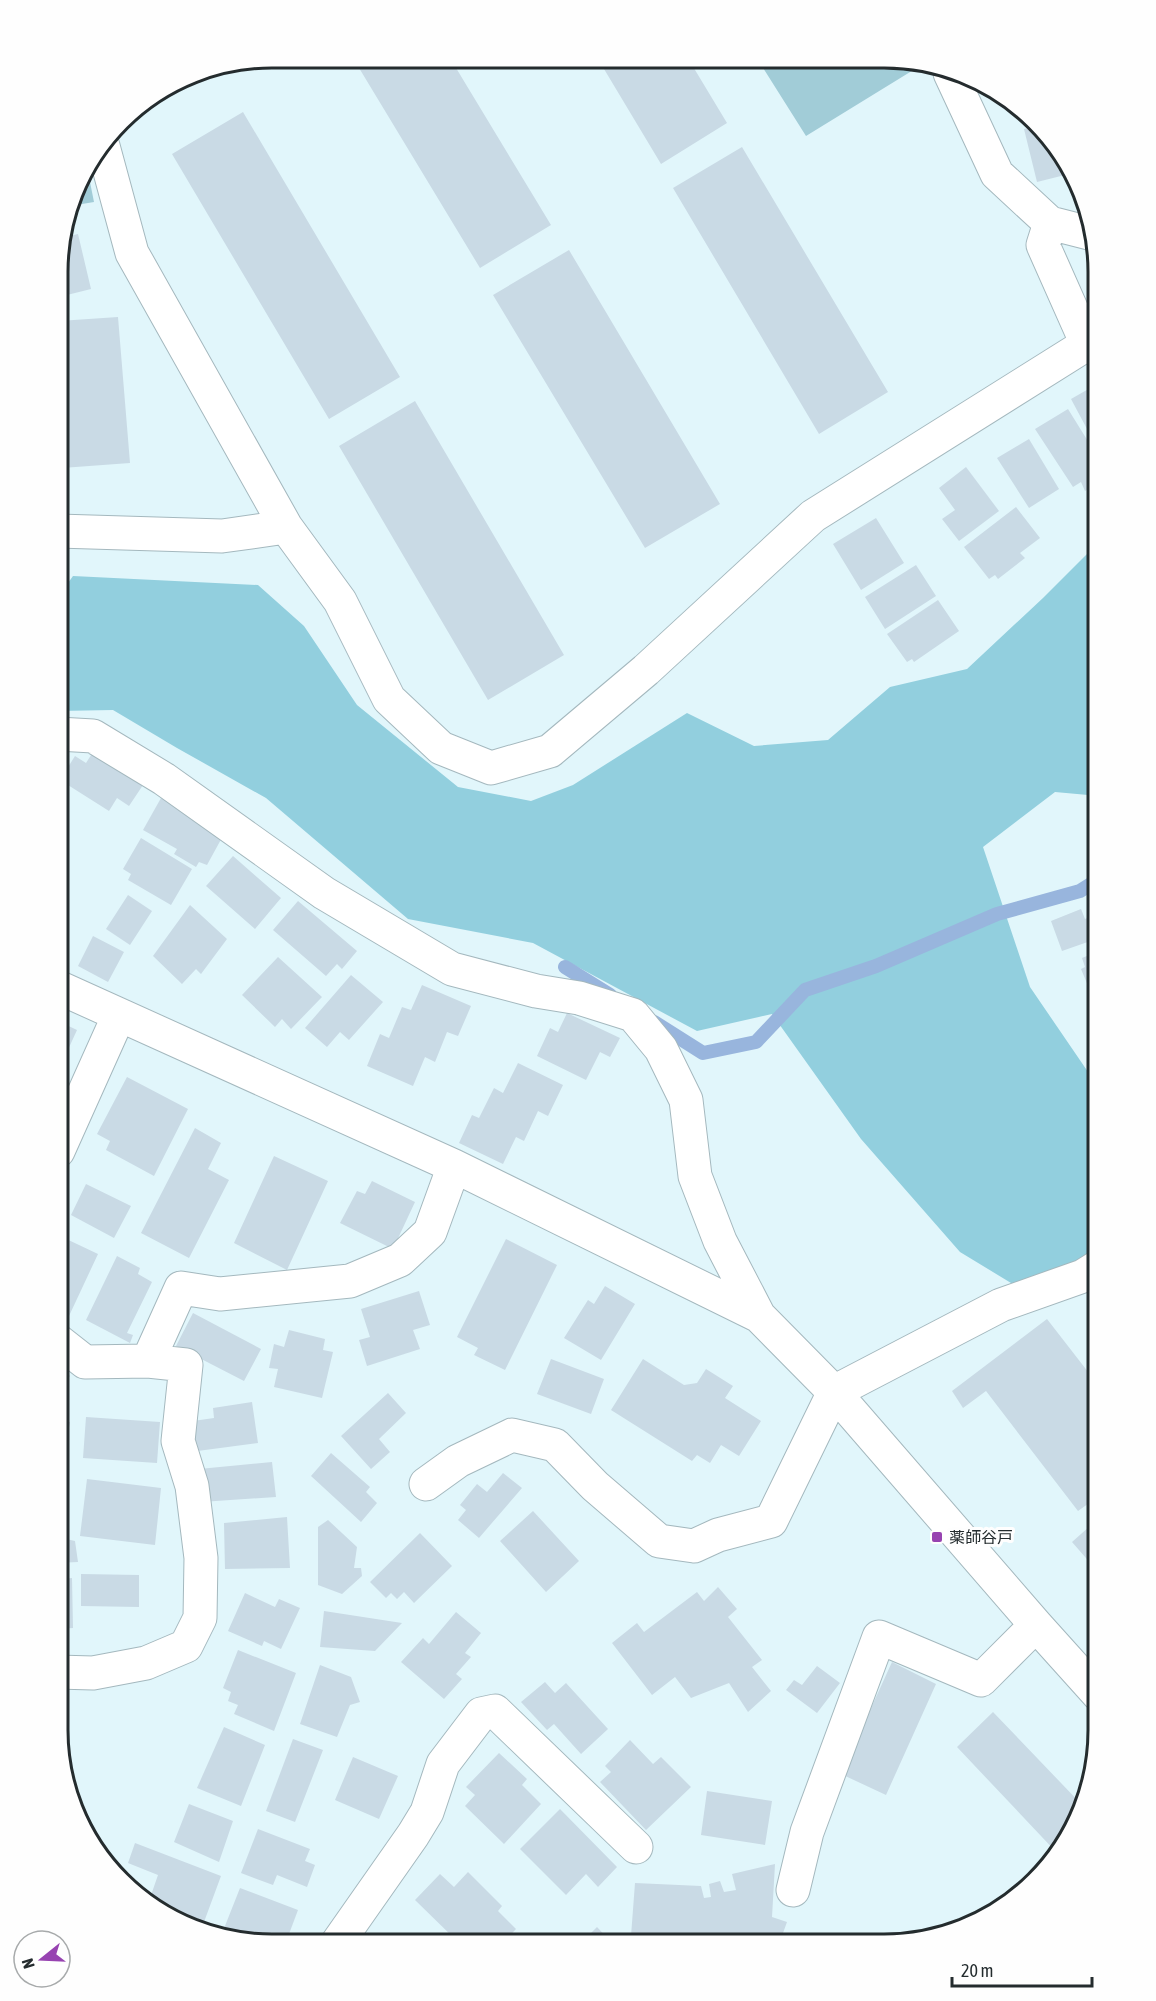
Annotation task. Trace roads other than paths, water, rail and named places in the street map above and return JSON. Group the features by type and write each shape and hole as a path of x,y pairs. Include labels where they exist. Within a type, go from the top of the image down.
{"street":[{"path":"953,79 997,174 1050,223 1084,232"},
{"path":"105,154 132,253 286,527 340,601 389,699 441,747 491,768 550,751 646,670 813,516 1087,344 1043,245 1050,223"},
{"path":"68,531 222,536 286,527"},
{"path":"68,735 93,736 164,778 324,893 452,969 536,991 579,998 633,1015 661,1049 686,1100 695,1176 720,1241 759,1316 834,1392 1036,1625 1088,1679"},
{"path":"68,992 454,1166 759,1316"},
{"path":"68,1129 119,1015"},
{"path":"148,1360 181,1287 220,1294 350,1281 400,1260 430,1232 454,1166"},
{"path":"426,1484 458,1461 512,1435 555,1445 595,1486 659,1541 694,1546 718,1535 771,1521 834,1392 1001,1305 1088,1273"},
{"path":"68,1349 85,1362 148,1360 186,1365 178,1441 192,1486 199,1548 200,1618 186,1646 146,1663 93,1673 68,1672"},
{"path":"793,1890 807,1832 879,1637 981,1680 1036,1625"},
{"path":"344,1934 413,1835 427,1812 443,1764 481,1714 495,1711 636,1847"}],"waterway":[{"path":"654,1022 703,1053 756,1042 805,990 876,966 997,914 1080,891 1088,886"},
{"path":"565,967 610,995"}],"place":[{"name":"薬師谷戸","path":"937,1537"}]}
